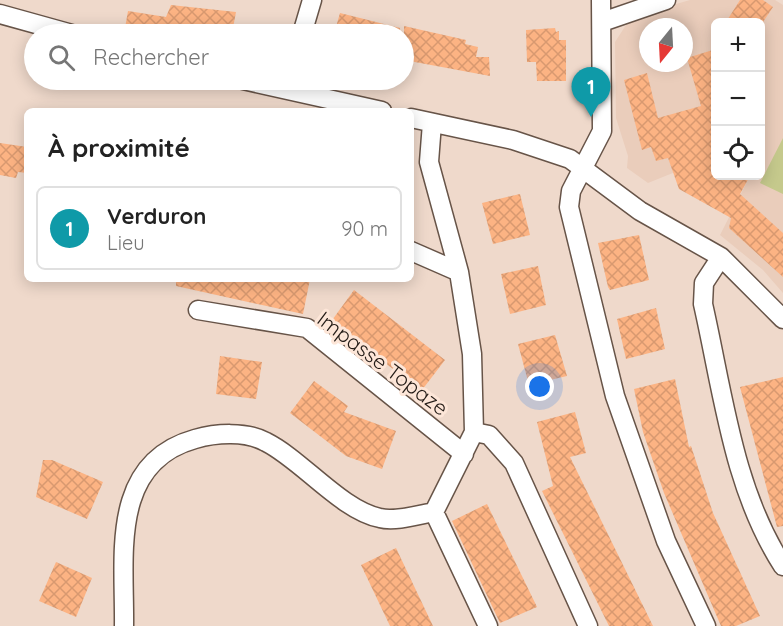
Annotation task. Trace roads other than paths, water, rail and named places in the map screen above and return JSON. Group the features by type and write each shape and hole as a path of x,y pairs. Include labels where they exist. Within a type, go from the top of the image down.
{"street":[{"path":"305,24 312,0"},
{"path":"601,0 602,131 571,190 569,207 615,396 666,541 706,626"},
{"path":"602,22 666,0"},
{"path":"0,15 34,24"},
{"path":"309,90 372,108"},
{"path":"414,119 543,148 570,159 640,211 721,257 783,319"},
{"path":"432,123 429,162 459,272 472,354 474,432 434,512"},
{"path":"414,252 459,272"},
{"path":"721,257 704,283 703,304 738,463 764,536 783,566"},
{"name":"Impasse Topaze","path":"198,310 307,328 464,454"},
{"path":"474,432 489,435 514,464 588,626"},
{"path":"124,626 126,516 133,490 148,466 166,451 186,441 214,434 266,441 360,511 381,519 434,512"},
{"path":"434,512 488,626"}],"place":[{"name":"Verduron","path":"591,117"}]}
